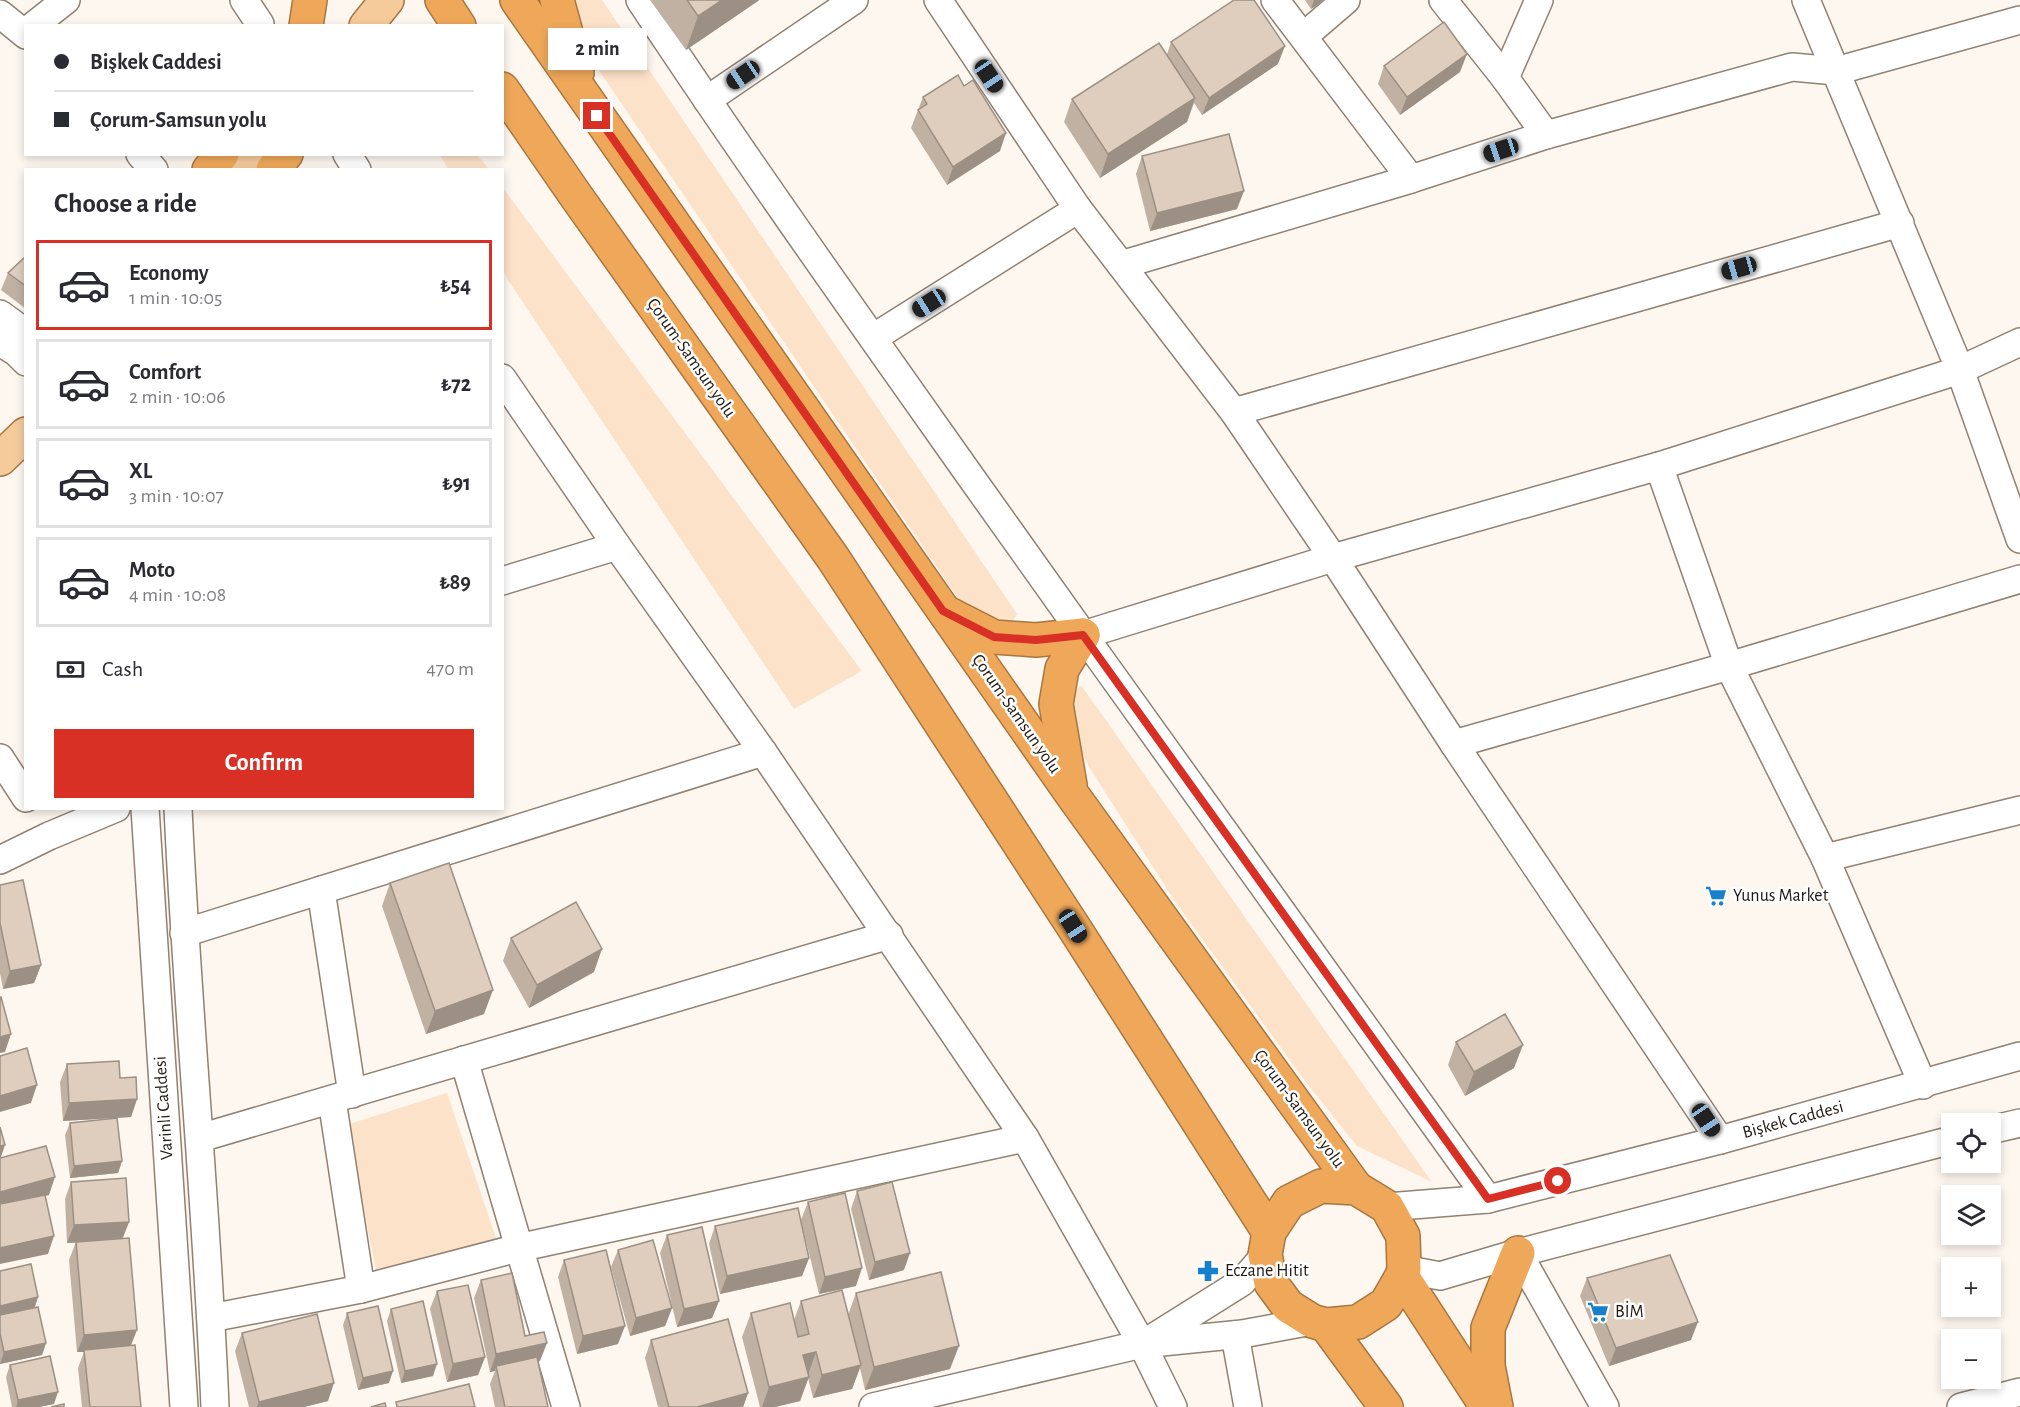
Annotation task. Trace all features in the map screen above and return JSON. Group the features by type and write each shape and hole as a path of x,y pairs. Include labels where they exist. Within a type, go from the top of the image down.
{"highway":[{"path":"306,24 310,0"},
{"path":"442,0 458,24"},
{"name":"Çorum-Samsun yolu","path":"517,0 1071,793 1356,1188 1387,1207 1403,1236 1403,1272"},
{"path":"557,0 584,97"},
{"name":"Çorum-Samsun yolu","path":"504,91 833,558 1073,926 1267,1243 1271,1283 1276,1291 1288,1306 1319,1323 1386,1407"},
{"path":"504,126 522,140 576,196"},
{"path":"211,168 220,156"},
{"path":"275,168 284,156"},
{"path":"943,611 994,637 1036,640 1083,635"},
{"path":"1071,793 1056,704 1062,669 1083,635"},
{"name":"Çorum-Samsun yolu","path":"1267,1243 1289,1202 1321,1186 1356,1188"},
{"path":"1496,1407 1488,1366 1488,1328 1518,1253"},
{"path":"1319,1323 1358,1322 1386,1304 1403,1272"},
{"path":"1403,1272 1487,1407"}],"main road":[{"path":"368,24 387,0"},
{"path":"246,168 255,156"},
{"path":"0,459 24,436"}],"street":[{"path":"37,24 66,0"},
{"path":"244,0 260,24"},
{"path":"640,0 706,100 1083,635 1488,1199"},
{"path":"706,100 854,0"},
{"path":"938,0 1078,209 1234,412 1334,558 1454,744 1720,1140"},
{"path":"1275,0 1411,179"},
{"path":"1304,36 1347,0"},
{"path":"1443,0 1505,78 1546,135"},
{"path":"1505,78 1539,0"},
{"path":"1806,0 1960,370 2020,539"},
{"path":"2018,0 2020,5"},
{"path":"0,14 24,30"},
{"path":"1121,265 1411,179 1546,135 1792,67 1836,71 2020,20"},
{"path":"142,156 152,168"},
{"path":"873,338 1078,209"},
{"path":"1234,412 1900,223"},
{"path":"0,314 24,332"},
{"path":"0,342 24,360"},
{"path":"1083,635 1334,558 1659,466 1960,370 2020,342"},
{"path":"504,381 617,546 764,752 1025,1138 1142,1344 1173,1407"},
{"path":"1659,466 1729,666 1825,858 1923,1085"},
{"path":"504,580 617,546"},
{"path":"1454,744 1729,666 2020,579"},
{"path":"184,933 764,752"},
{"path":"0,758 24,795"},
{"path":"33,810 49,836"},
{"path":"0,860 111,810"},
{"name":"Varinli Caddesi","path":"145,810 184,1407"},
{"name":"Varinli Caddesi","path":"178,810 184,933 212,1318 215,1407"},
{"path":"1825,858 2020,810"},
{"path":"321,890 360,1289"},
{"path":"200,1138 889,935"},
{"name":"Bişkek Caddesi","path":"1387,1207 1488,1199 1720,1140 2020,1056"},
{"path":"464,1060 566,1407"},
{"path":"2001,1127 2020,1123"},
{"path":"212,1318 360,1289 518,1248 1025,1138"},
{"path":"1403,1272 1440,1276 1518,1253 1941,1143"},
{"path":"1142,1344 1242,1282 1267,1243"},
{"path":"1518,1253 1605,1407"},
{"path":"873,1407 921,1401 1142,1344 1235,1335 1319,1323"},
{"path":"1235,1335 1248,1407"},
{"path":"1961,1407 2020,1392"}],"shaded area":[{"path":"572,0 602,0 1017,614 1009,627 966,610 598,69 580,28"},
{"path":"441,156 478,156 488,168 447,168"},
{"path":"504,189 862,671 794,709 504,272"},
{"path":"1081,685 1432,1182 1357,1146 1305,1081 1174,900 1089,767 1061,706"},
{"path":"447,1093 496,1238 377,1274 346,1125"}],"building":[{"path":"687,0 722,0 698,16"},
{"path":"1234,0 1254,0 1285,46 1209,98 1171,42"},
{"path":"1444,22 1467,54 1407,97 1384,66"},
{"path":"1159,43 1195,98 1108,154 1072,99"},
{"path":"958,75 964,86 973,80 1006,133 953,167 918,110 927,104 923,97"},
{"path":"1229,134 1244,191 1157,213 1142,156"},
{"path":"24,258 24,285 8,273"},
{"path":"449,863 493,990 435,1011 390,883"},
{"path":"23,880 41,965 10,971 0,923 0,885"},
{"path":"576,902 602,949 537,985 511,938"},
{"path":"0,997 11,1034 0,1037"},
{"path":"1505,1014 1523,1045 1474,1072 1456,1042"},
{"path":"27,1048 37,1085 0,1096 0,1056"},
{"path":"119,1061 120,1078 136,1077 137,1099 69,1103 67,1064"},
{"path":"117,1118 122,1161 74,1166 70,1123"},
{"path":"0,1127 5,1145 0,1146"},
{"path":"46,1146 55,1177 0,1192 0,1158"},
{"path":"126,1178 129,1222 74,1225 71,1182"},
{"path":"892,1182 910,1253 875,1262 857,1191"},
{"path":"845,1193 862,1268 825,1277 808,1202"},
{"path":"45,1195 54,1236 0,1248 0,1204"},
{"path":"798,1208 809,1258 727,1276 715,1226"},
{"path":"702,1227 719,1301 684,1309 667,1235"},
{"path":"129,1238 137,1330 84,1335 76,1242"},
{"path":"653,1240 672,1308 636,1318 618,1250"},
{"path":"606,1250 625,1326 583,1336 564,1260"},
{"path":"1670,1255 1698,1322 1616,1348 1587,1278"},
{"path":"31,1264 38,1297 0,1306 0,1271"},
{"path":"941,1272 959,1346 874,1367 856,1293"},
{"path":"512,1273 525,1336 544,1332 547,1343 496,1354 481,1280"},
{"path":"468,1285 485,1357 453,1364 437,1291"},
{"path":"842,1290 861,1365 822,1375 816,1352 803,1355 809,1377 769,1387 751,1313 790,1303 798,1337 809,1334 801,1301"},
{"path":"423,1301 437,1364 405,1371 391,1309"},
{"path":"378,1306 393,1371 363,1378 347,1313"},
{"path":"38,1307 46,1343 4,1352 0,1333 0,1315"},
{"path":"317,1314 334,1383 259,1402 242,1333"},
{"path":"728,1319 748,1393 697,1407 669,1407 651,1340"},
{"path":"135,1345 141,1407 90,1407 84,1350"},
{"path":"50,1356 58,1392 18,1400 10,1365"},
{"path":"537,1357 548,1407 505,1407 496,1366"},
{"path":"469,1384 475,1407 397,1407 396,1402"},
{"path":"385,1403 386,1407 371,1407"}],"place":[{"name":"Yunus Market","path":"1716,896"},
{"name":"Eczane Hitit","path":"1208,1271"},
{"name":"BİM","path":"1598,1312"}],"route":[{"path":"597,116 943,611 994,637 1036,640 1083,635 1488,1199 1558,1181"}]}
